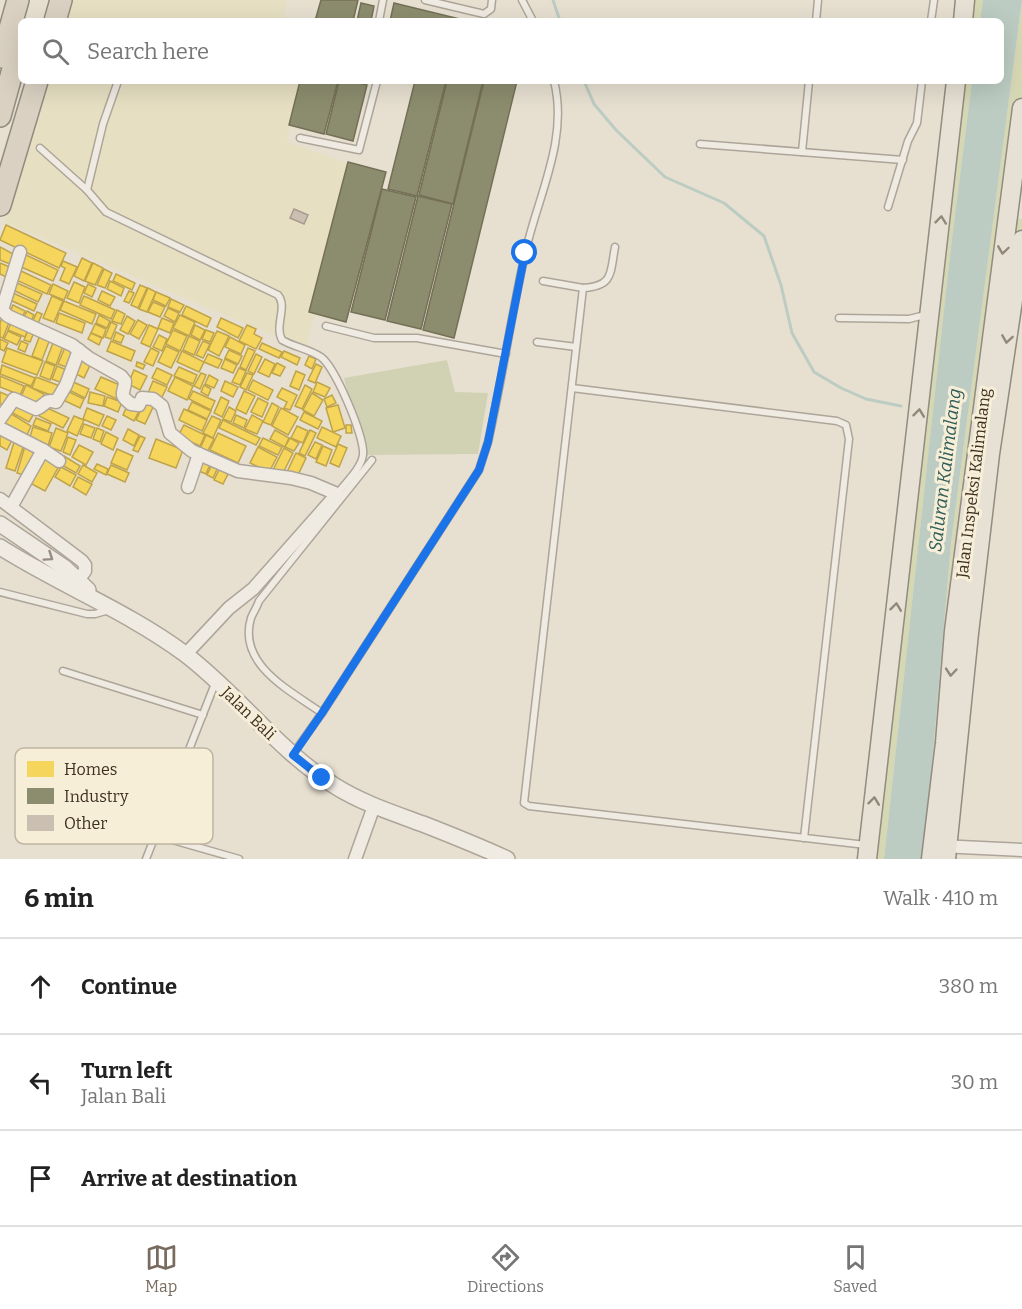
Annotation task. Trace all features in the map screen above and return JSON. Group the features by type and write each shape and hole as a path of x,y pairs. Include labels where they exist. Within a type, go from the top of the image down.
{"highway":[{"path":"0,21 6,0"},
{"path":"0,66 18,0"},
{"path":"27,18 32,0"},
{"path":"46,18 51,0"},
{"path":"56,18 61,0"},
{"path":"0,116 18,51"},
{"path":"0,173 26,84"},
{"path":"0,205 36,84"}],"main road":[{"path":"963,18 965,0"},
{"path":"868,852 956,84"},
{"name":"Jalan Inspeksi Kalimalang","path":"939,852 961,632 1015,217 1022,108"},
{"name":"Jalan Inspeksi Kalimalang","path":"983,453 1022,240"}],"street":[{"path":"20,252 2,310 8,316 66,342 123,378 126,384 122,393 131,404 139,405 145,397 153,399 162,406 170,433 180,443 199,454 238,471 291,478 311,483 337,494 253,589 229,608 185,655"},
{"path":"0,419 14,399 36,409 46,401 56,402 66,385 79,350"},
{"path":"0,428 59,461"},
{"path":"11,507 42,450"},
{"path":"188,487 199,454"},
{"path":"0,499 82,561 85,571 78,580"},
{"name":"Jalan Bali","path":"0,524 65,568 96,598"},
{"name":"Jalan Bali","path":"0,547 52,578 96,598 185,655 216,681 293,755 338,788 374,806 462,839 507,859"},
{"path":"356,859 374,806"},
{"path":"939,852 1022,850"}],"lane":[{"path":"380,18 383,0"},
{"path":"425,0 484,14 491,9 492,0"},
{"path":"522,0 531,18"},
{"path":"816,18 818,0"},
{"path":"931,18 934,0"},
{"path":"87,190 103,123 117,84"},
{"path":"300,138 359,150 376,84"},
{"path":"293,755 479,470 488,442 525,253 556,143 558,117 554,84"},
{"path":"802,152 809,84"},
{"path":"888,207 917,123 922,84"},
{"path":"700,144 903,160"},
{"path":"40,148 87,190 106,212 278,295 283,305 278,326 282,340 314,353 327,362 338,381 363,447 362,460 337,494"},
{"path":"543,280 583,288 602,285 607,281 615,247"},
{"path":"583,288 524,803 529,806 804,838 868,852"},
{"path":"839,318 909,319 930,315"},
{"path":"326,326 374,338 417,338 506,354"},
{"path":"537,342 576,347"},
{"path":"572,388 837,420 846,426 849,439 804,838"},
{"path":"322,713 267,674 256,660 249,641 251,619 259,601 372,460"},
{"path":"0,592 87,614 112,609"},
{"path":"63,671 203,714"},
{"path":"190,748 216,681"},
{"path":"146,859 152,844"},
{"path":"186,844 239,859"}],"shaded area":[{"path":"73,0 287,1 284,18 68,18"},
{"path":"47,84 298,84 287,142 353,165 306,349 4,222"}],"green space":[{"path":"965,0 983,0 980,18 963,18"},
{"path":"1022,0 1022,108 1008,216 1022,219 1022,240 924,859 951,543"},
{"path":"956,84 972,84 950,255 884,859 867,859"},
{"path":"447,360 455,392 488,393 478,454 363,455 344,378"}],"water":[{"name":"Saluran Kalimalang","path":"983,0 1022,0 951,543 924,859 884,859 950,255 972,84 1004,84 1004,18 980,18"}],"building: Homes":[{"path":"6,225 66,253 59,268 0,240"},
{"path":"0,247 15,255 10,264 0,260"},
{"path":"24,254 58,270 53,281 19,266"},
{"path":"82,258 92,263 84,281 74,276"},
{"path":"63,261 77,267 69,284 60,280 65,268 61,266"},
{"path":"0,263 12,268 8,278 0,274"},
{"path":"93,263 103,268 95,285 85,281"},
{"path":"104,269 112,273 105,288 97,285"},
{"path":"19,270 51,285 47,294 14,279"},
{"path":"116,274 135,283 132,290 113,281"},
{"path":"110,281 124,288 121,296 107,289"},
{"path":"74,282 85,287 79,303 67,298"},
{"path":"17,283 42,294 38,302 13,290"},
{"path":"53,284 68,291 64,300 49,294"},
{"path":"88,284 96,288 92,297 84,293"},
{"path":"140,285 147,288 138,308 131,305"},
{"path":"148,288 156,292 147,312 139,309"},
{"path":"102,291 115,297 110,306 98,300"},
{"path":"129,291 134,293 129,303 124,301"},
{"path":"156,292 170,298 166,306 153,300"},
{"path":"13,293 37,304 34,311 10,300"},
{"path":"52,296 63,301 54,322 43,318"},
{"path":"84,296 115,310 111,319 80,305"},
{"path":"171,299 184,305 180,312 168,307"},
{"path":"64,301 96,314 92,324 60,310"},
{"path":"153,302 165,307 160,317 148,312"},
{"path":"13,305 25,311 22,318 10,312"},
{"path":"186,306 211,318 207,327 182,315"},
{"path":"168,308 179,313 175,322 164,316"},
{"path":"117,310 125,314 121,324 112,321"},
{"path":"27,311 34,315 30,323 23,319"},
{"path":"37,312 42,314 37,326 32,323"},
{"path":"59,313 85,323 82,333 56,323"},
{"path":"99,315 110,321 107,328 96,323"},
{"path":"180,315 195,322 189,336 173,328"},
{"path":"127,316 135,321 128,334 120,330"},
{"path":"2,317 10,320 3,338 0,337"},
{"path":"162,318 174,323 170,333 158,328"},
{"path":"221,318 243,328 238,338 217,327"},
{"path":"138,320 147,325 139,339 130,334"},
{"path":"12,321 29,328 25,337 8,330"},
{"path":"111,322 117,325 111,339 105,337"},
{"path":"95,324 106,329 103,338 91,333"},
{"path":"149,325 158,329 150,347 141,343"},
{"path":"195,325 205,330 200,340 191,335"},
{"path":"247,325 256,329 254,334 262,338 256,349 239,341"},
{"path":"29,328 35,330 30,342 24,340"},
{"path":"173,330 187,336 180,351 166,344"},
{"path":"206,330 214,333 210,342 202,339"},
{"path":"8,331 21,337 17,345 4,339"},
{"path":"217,331 229,336 219,356 208,350"},
{"path":"116,332 124,336 121,343 113,340"},
{"path":"91,333 102,338 99,345 88,339"},
{"path":"40,335 50,339 42,360 32,356"},
{"path":"159,335 167,339 162,351 153,347"},
{"path":"189,336 200,341 194,355 183,350"},
{"path":"230,337 245,345 241,354 225,347"},
{"path":"0,339 8,343 4,351 0,349"},
{"path":"21,341 28,344 25,352 18,349"},
{"path":"111,341 135,351 131,361 107,351"},
{"path":"203,341 210,344 203,358 196,355"},
{"path":"53,343 63,346 56,365 46,361"},
{"path":"262,343 282,352 279,358 259,349"},
{"path":"66,345 77,349 69,368 58,364"},
{"path":"166,346 179,352 171,368 158,362"},
{"path":"7,348 43,361 37,375 2,362"},
{"path":"151,348 159,352 153,366 144,362"},
{"path":"248,348 255,351 246,370 240,367"},
{"path":"229,350 242,356 238,364 225,358"},
{"path":"182,351 204,362 199,372 177,362"},
{"path":"284,351 300,358 297,365 281,357"},
{"path":"208,354 222,360 218,368 204,362"},
{"path":"256,354 262,357 254,374 248,371"},
{"path":"80,355 92,361 84,378 72,372"},
{"path":"309,356 316,359 312,369 305,365"},
{"path":"225,359 237,365 233,373 221,368"},
{"path":"265,359 275,364 269,377 258,372"},
{"path":"45,362 55,366 50,380 40,376"},
{"path":"137,362 145,365 143,369 136,366"},
{"path":"277,363 285,367 280,376 272,373"},
{"path":"316,364 322,367 315,383 308,380"},
{"path":"2,365 35,378 31,386 0,374"},
{"path":"57,366 69,371 65,384 52,379"},
{"path":"179,367 197,375 193,384 174,376"},
{"path":"157,368 172,375 167,385 152,378"},
{"path":"239,368 246,371 240,385 232,382"},
{"path":"134,370 147,376 140,390 128,384"},
{"path":"296,371 305,375 299,390 290,386"},
{"path":"201,373 206,375 200,389 194,386"},
{"path":"247,373 253,375 246,390 240,387"},
{"path":"209,375 218,380 214,388 205,384"},
{"path":"0,376 24,386 20,395 0,387"},
{"path":"36,377 60,386 56,397 32,388"},
{"path":"101,377 122,386 117,399 95,389"},
{"path":"175,377 193,386 187,400 168,391"},
{"path":"253,380 273,390 268,400 248,390"},
{"path":"71,381 89,389 85,398 67,389"},
{"path":"153,381 167,387 161,399 148,393"},
{"path":"225,381 238,387 233,397 221,391"},
{"path":"317,382 330,388 325,397 313,392"},
{"path":"26,385 44,394 39,405 21,397"},
{"path":"204,385 211,389 208,396 201,392"},
{"path":"305,385 312,389 302,409 295,406"},
{"path":"282,388 297,395 290,410 284,408 287,402 277,397"},
{"path":"67,391 84,399 80,408 63,400"},
{"path":"193,391 215,401 211,410 189,399"},
{"path":"244,391 255,396 246,414 236,409"},
{"path":"0,392 11,397 7,406 0,404"},
{"path":"90,392 105,396 103,406 88,403"},
{"path":"312,393 323,400 314,416 303,410"},
{"path":"332,395 336,403 327,407 324,399"},
{"path":"107,397 122,402 118,412 104,406"},
{"path":"221,397 229,401 222,417 214,413"},
{"path":"258,398 268,403 262,417 251,412"},
{"path":"15,400 35,412 29,422 9,411"},
{"path":"145,401 154,405 145,424 136,420"},
{"path":"192,402 211,411 207,419 188,410"},
{"path":"272,403 279,407 271,425 263,422"},
{"path":"338,405 345,428 333,432 326,408"},
{"path":"43,406 69,418 63,428 39,416"},
{"path":"127,406 139,411 134,421 123,415"},
{"path":"229,407 236,411 231,422 223,419"},
{"path":"87,408 104,415 99,426 83,419"},
{"path":"281,408 298,417 288,435 272,426"},
{"path":"184,409 207,420 202,431 179,420"},
{"path":"304,412 322,421 318,429 300,420"},
{"path":"10,413 31,426 26,437 4,424"},
{"path":"236,415 247,420 244,428 233,423"},
{"path":"252,415 263,421 257,434 245,429"},
{"path":"74,416 84,420 77,436 67,431"},
{"path":"107,416 116,420 111,430 102,426"},
{"path":"212,416 221,420 213,438 203,433"},
{"path":"36,418 51,424 48,431 33,425"},
{"path":"223,420 260,438 256,445 219,428"},
{"path":"84,424 95,428 91,438 80,434"},
{"path":"184,425 205,435 200,446 178,436"},
{"path":"346,425 351,425 352,433 346,433"},
{"path":"297,426 308,431 303,443 291,438"},
{"path":"33,427 52,433 48,446 29,440"},
{"path":"322,427 341,436 336,447 317,438"},
{"path":"56,428 68,433 61,451 49,447"},
{"path":"97,428 104,431 100,442 93,439"},
{"path":"128,429 139,435 134,446 123,440"},
{"path":"275,430 289,438 285,447 270,439"},
{"path":"310,430 316,433 305,456 299,453"},
{"path":"0,431 13,438 7,450 0,446"},
{"path":"106,432 118,438 113,450 101,444"},
{"path":"218,433 246,446 238,463 210,450"},
{"path":"206,435 214,439 207,452 200,449"},
{"path":"140,436 145,438 138,452 133,450"},
{"path":"68,437 76,440 70,455 63,452"},
{"path":"263,438 282,447 278,455 259,446"},
{"path":"290,438 299,443 294,451 285,447"},
{"path":"15,439 25,442 15,471 6,468"},
{"path":"156,439 183,450 176,468 149,458"},
{"path":"315,442 322,445 316,459 308,455"},
{"path":"338,444 347,448 339,467 330,463"},
{"path":"79,445 93,452 86,465 72,457"},
{"path":"25,446 35,449 27,476 17,473"},
{"path":"323,446 332,450 326,466 316,462"},
{"path":"258,447 277,457 269,472 250,463"},
{"path":"284,448 293,453 282,475 273,470"},
{"path":"117,449 133,456 127,470 111,463"},
{"path":"296,453 306,458 297,477 287,472"},
{"path":"64,456 80,466 76,473 60,464"},
{"path":"44,458 59,466 45,491 30,483"},
{"path":"204,459 211,462 206,474 199,471"},
{"path":"213,462 219,465 213,478 207,475"},
{"path":"97,464 108,469 106,475 94,469"},
{"path":"83,465 97,473 92,482 78,474"},
{"path":"111,465 129,473 125,482 107,474"},
{"path":"221,466 230,470 223,484 214,480"},
{"path":"61,467 76,475 70,486 55,477"},
{"path":"78,477 92,484 86,495 73,487"}],"building: Industry":[{"path":"321,0 358,0 354,18 316,18"},
{"path":"361,3 374,6 372,18 358,18"},
{"path":"394,3 456,18 391,18"},
{"path":"299,84 337,84 324,134 289,125"},
{"path":"338,84 367,85 353,141 326,134"},
{"path":"414,84 445,84 417,196 388,189"},
{"path":"446,84 482,84 453,204 419,195"},
{"path":"483,84 516,84 454,338 423,330"},
{"path":"348,162 386,172 346,322 309,312"},
{"path":"382,189 416,197 385,320 351,312"},
{"path":"418,196 452,204 421,329 387,321"}],"building: Other":[{"path":"294,209 308,215 304,224 290,218"}],"waterway":[{"path":"553,0 559,18"},
{"path":"585,84 594,104 616,130 665,177 724,203 764,236 781,285 792,333 814,372 866,399 901,406"}],"route":[{"path":"322,778 293,755 479,470 488,442 502,377 525,253"}]}
